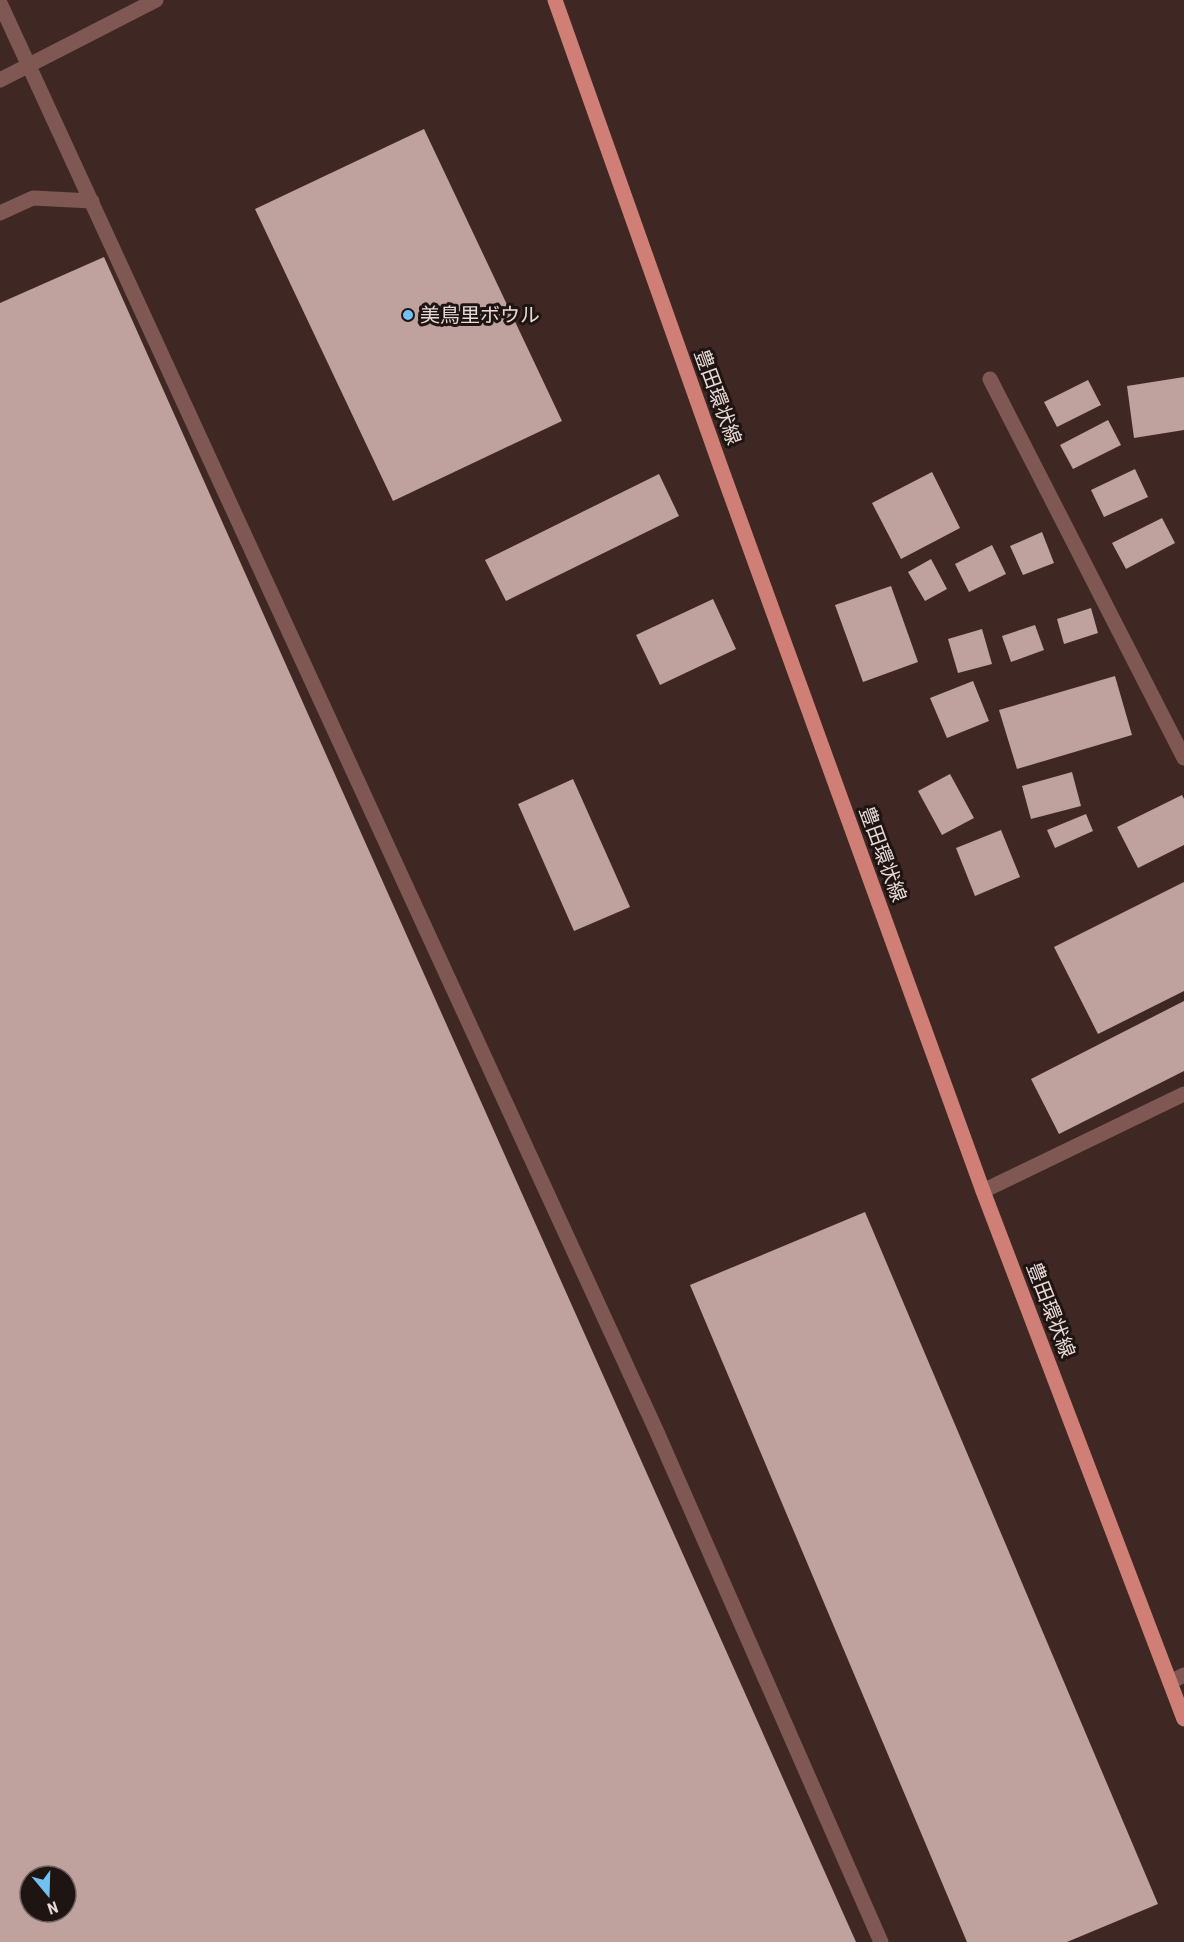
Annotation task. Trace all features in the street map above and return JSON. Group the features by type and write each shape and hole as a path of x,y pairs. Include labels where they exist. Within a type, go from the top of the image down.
{"main road":[{"name":"豊田環状線","path":"555,0 721,468 983,1191 1177,1678 1184,1719"}],"street":[{"path":"0,80 156,0"},
{"path":"0,3 656,1430 881,1942"},
{"path":"0,213 33,198 92,201"},
{"path":"990,378 1184,758"},
{"path":"983,1191 1184,1094"}],"building":[{"name":"美鳥里ボウル","path":"424,129 562,421 393,501 255,209"},
{"path":"104,257 856,1942 0,1942 0,303"},
{"path":"1184,377 1184,430 1134,438 1127,386"},
{"path":"1088,380 1101,405 1057,427 1044,402"},
{"path":"1108,420 1121,445 1073,469 1060,445"},
{"path":"1135,469 1148,497 1104,517 1091,490"},
{"path":"932,472 960,528 901,559 872,503"},
{"path":"659,474 679,516 506,601 485,560"},
{"path":"1162,518 1175,543 1126,569 1112,543"},
{"path":"1042,532 1054,563 1023,575 1010,546"},
{"path":"992,545 1006,574 969,592 955,564"},
{"path":"931,559 947,589 925,601 908,572"},
{"path":"891,586 918,662 863,682 835,605"},
{"path":"713,599 736,649 660,685 636,635"},
{"path":"1091,608 1098,633 1064,644 1057,619"},
{"path":"1035,625 1044,650 1011,662 1002,636"},
{"path":"982,629 992,664 958,673 948,639"},
{"path":"1115,676 1132,735 1017,769 999,710"},
{"path":"973,681 989,721 947,738 930,698"},
{"path":"1072,772 1081,806 1031,819 1022,786"},
{"path":"950,774 974,818 942,835 918,791"},
{"path":"573,779 630,907 574,931 518,804"},
{"path":"1182,795 1184,799 1184,845 1138,868 1117,827"},
{"path":"1086,814 1093,831 1055,848 1047,830"},
{"path":"1001,830 1020,877 975,896 956,848"},
{"path":"1184,882 1184,991 1098,1034 1054,947"},
{"path":"1184,1001 1184,1071 1059,1134 1031,1079"},
{"path":"865,1212 1158,1904 1067,1942 967,1942 690,1285"}],"place":[{"name":"美鳥里ボウル","path":"408,315"}]}
